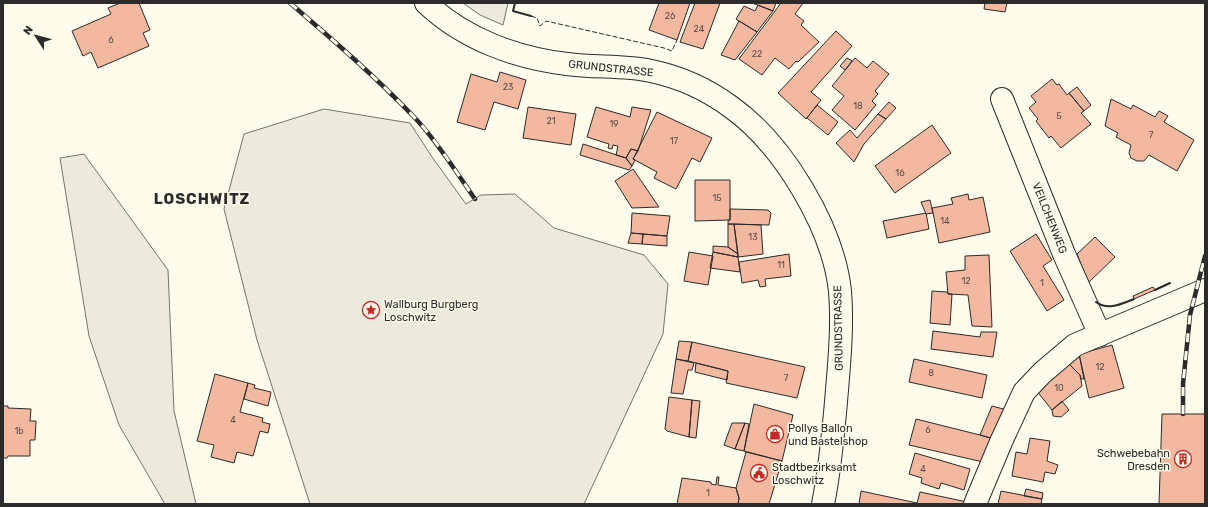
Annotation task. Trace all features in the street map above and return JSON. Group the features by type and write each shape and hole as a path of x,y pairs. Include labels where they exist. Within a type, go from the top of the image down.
{"main road":[{"name":"GRUNDSTRASSE","path":"426,3 462,31 494,46 521,56 567,64 649,70 688,82 731,107 749,122 773,146 810,202 833,257 840,290 839,366 829,473 823,504"},
{"name":"VEILCHENWEG","path":"1002,99 1064,254 1100,335"},
{"path":"975,504 1024,392 1042,373 1074,345 1205,290"}],"shaded area":[{"path":"463,3 508,3 503,25 480,15"},
{"path":"324,109 410,123 432,157 466,204 481,195 515,194 554,228 644,255 668,284 663,334 584,504 310,504 257,340 224,209 244,134"},
{"path":"84,154 168,270 174,411 196,504 165,504 119,425 89,336 60,158"}],"building":[{"path":"120,3 139,3 150,30 143,33 149,46 98,68 91,52 83,56 72,31 111,14 108,8"},
{"path":"659,3 690,3 677,40 649,30"},
{"path":"695,3 720,3 703,49 680,42"},
{"path":"752,3 776,3 773,11"},
{"path":"781,3 803,3 795,14 804,21 801,25 819,42 798,62 796,61 789,69 775,58 762,75 739,59"},
{"path":"985,3 1007,3 1005,12 984,9"},
{"path":"758,5 773,11 757,32 736,19 744,6 755,11"},
{"path":"739,21 757,32 735,60 721,55"},
{"path":"836,31 852,46 811,92 821,100 806,119 778,93"},
{"path":"847,58 852,61 845,70 840,66"},
{"path":"855,58 867,68 873,61 889,74 875,91 878,94 872,101 876,105 855,130 832,110 844,96 832,86"},
{"path":"500,72 526,80 518,109 494,102 485,130 457,122 471,74 497,82"},
{"path":"1052,79 1057,85 1059,84 1067,95 1069,93 1084,111 1081,113 1091,124 1061,148 1051,136 1049,138 1036,121 1038,119 1029,108 1036,102 1031,96"},
{"path":"1077,87 1091,105 1084,111 1069,93"},
{"path":"1111,99 1131,109 1133,105 1155,117 1159,111 1168,116 1164,122 1194,140 1177,171 1149,155 1144,161 1137,161 1131,158 1129,153 1131,145 1116,137 1118,133 1105,126"},
{"path":"889,102 896,108 886,119 878,114"},
{"path":"817,105 838,122 828,135 807,118"},
{"path":"528,107 576,114 571,145 523,138"},
{"path":"596,107 630,117 632,107 651,110 638,151 631,149 626,158 616,155 618,146 613,145 612,149 608,148 609,144 587,137"},
{"path":"657,112 712,138 700,162 692,158 676,189 654,178 657,172 633,159"},
{"path":"878,114 886,119 864,144 854,162 836,143 850,130 857,138"},
{"path":"932,125 951,153 895,193 875,166"},
{"path":"583,144 626,158 632,166 629,170 580,155"},
{"path":"631,149 638,151 633,159 635,160 632,166 626,158"},
{"path":"633,169 659,207 632,208 615,181"},
{"path":"695,180 730,180 730,220 695,221"},
{"path":"968,194 969,200 983,197 990,232 939,243 932,208 953,204 951,198"},
{"path":"930,200 933,213 926,214 921,202"},
{"path":"730,209 768,210 771,213 769,225 728,224 728,221 730,220"},
{"path":"632,213 670,216 667,236 631,233"},
{"path":"926,213 929,229 887,238 883,221"},
{"path":"728,224 734,224 738,254 728,247"},
{"path":"734,224 761,225 763,254 738,257"},
{"path":"631,233 643,234 642,244 628,243"},
{"path":"643,234 667,236 667,246 642,244"},
{"path":"1036,234 1052,260 1043,266 1064,300 1047,311 1010,251"},
{"path":"1095,237 1115,257 1088,283 1077,254"},
{"path":"713,246 728,247 738,254 738,257 713,252"},
{"path":"689,252 713,256 708,285 684,281"},
{"path":"713,252 738,257 740,272 710,268"},
{"path":"789,254 791,276 765,279 766,286 760,287 758,280 742,283 739,262"},
{"path":"989,255 992,327 972,326 968,295 948,294 946,272 965,270 965,256"},
{"path":"1153,287 1155,290 1134,299 1133,296"},
{"path":"932,291 947,292 948,294 952,294 950,325 930,323"},
{"path":"933,331 980,337 981,332 997,332 993,357 931,349"},
{"path":"679,341 692,342 688,361 676,359"},
{"path":"692,342 805,367 797,398 726,383 728,371 688,361"},
{"path":"1112,345 1124,388 1089,398 1079,354"},
{"path":"1079,354 1084,379 1081,379 1080,375 1067,362"},
{"path":"676,359 694,363 692,370 688,370 683,394 671,393"},
{"path":"914,359 987,375 982,398 909,382"},
{"path":"1067,362 1080,375 1082,386 1052,410 1036,390"},
{"path":"696,363 728,371 727,380 695,372"},
{"path":"215,374 248,383 240,412 263,418 262,422 270,424 268,433 260,431 253,456 237,452 234,463 211,457 214,445 197,441"},
{"path":"248,383 255,385 254,388 271,392 268,406 244,399"},
{"path":"669,397 692,400 689,437 667,431 665,429"},
{"path":"692,400 700,401 696,438 689,437"},
{"path":"1062,401 1069,410 1061,417 1053,416 1052,410"},
{"path":"754,404 793,415 782,461 744,451"},
{"path":"3,406 8,406 8,408 31,409 30,421 36,421 35,440 30,440 30,456 8,456 7,458 3,458"},
{"path":"992,406 1007,410 994,439 980,435"},
{"name":"Schwebebahn Dresden","path":"1162,414 1205,414 1205,504 1159,504"},
{"path":"916,419 994,439 983,462 909,445"},
{"path":"732,423 745,423 735,449 724,445"},
{"path":"745,423 749,424 744,451 735,449"},
{"path":"1030,438 1050,441 1047,461 1058,465 1055,474 1045,472 1043,482 1012,476 1016,452 1027,454"},
{"name":"Stadtbezirksamt Loschwitz","path":"746,452 782,461 769,504 738,504 739,498 736,488"},
{"path":"915,453 970,469 964,490 941,483 939,489 921,483 922,478 909,474"},
{"path":"717,477 719,477 718,485 736,488 739,498 738,504 677,504 682,478 711,482 711,484 716,485"},
{"path":"1026,489 1043,493 1042,499 1024,496"},
{"path":"861,491 917,503 919,504 859,504"},
{"path":"1001,491 1042,499 1041,504 998,504"},
{"path":"920,492 967,502 966,504 919,504 917,503"}],"railway":[{"path":"290,3 370,73 415,118 439,147 475,199"},
{"path":"1183,414 1183,384 1190,315 1205,256"}],"fence":[{"path":"531,16 537,18 540,26 546,21 672,51 677,40"}],"wall":[{"path":"515,3 513,11 531,16"},
{"path":"1155,290 1170,283"},
{"path":"1096,302 1105,306 1115,306 1134,299"}],"place":[{"name":"Wallburg Burgberg Loschwitz","path":"371,310"},
{"name":"Pollys Ballon und Bastelshop","path":"775,434"},
{"name":"Schwebebahn Dresden","path":"1183,459"},
{"name":"Stadtbezirksamt Loschwitz","path":"759,473"}],"district":[{"name":"LOSCHWITZ","path":"202,199"}]}
